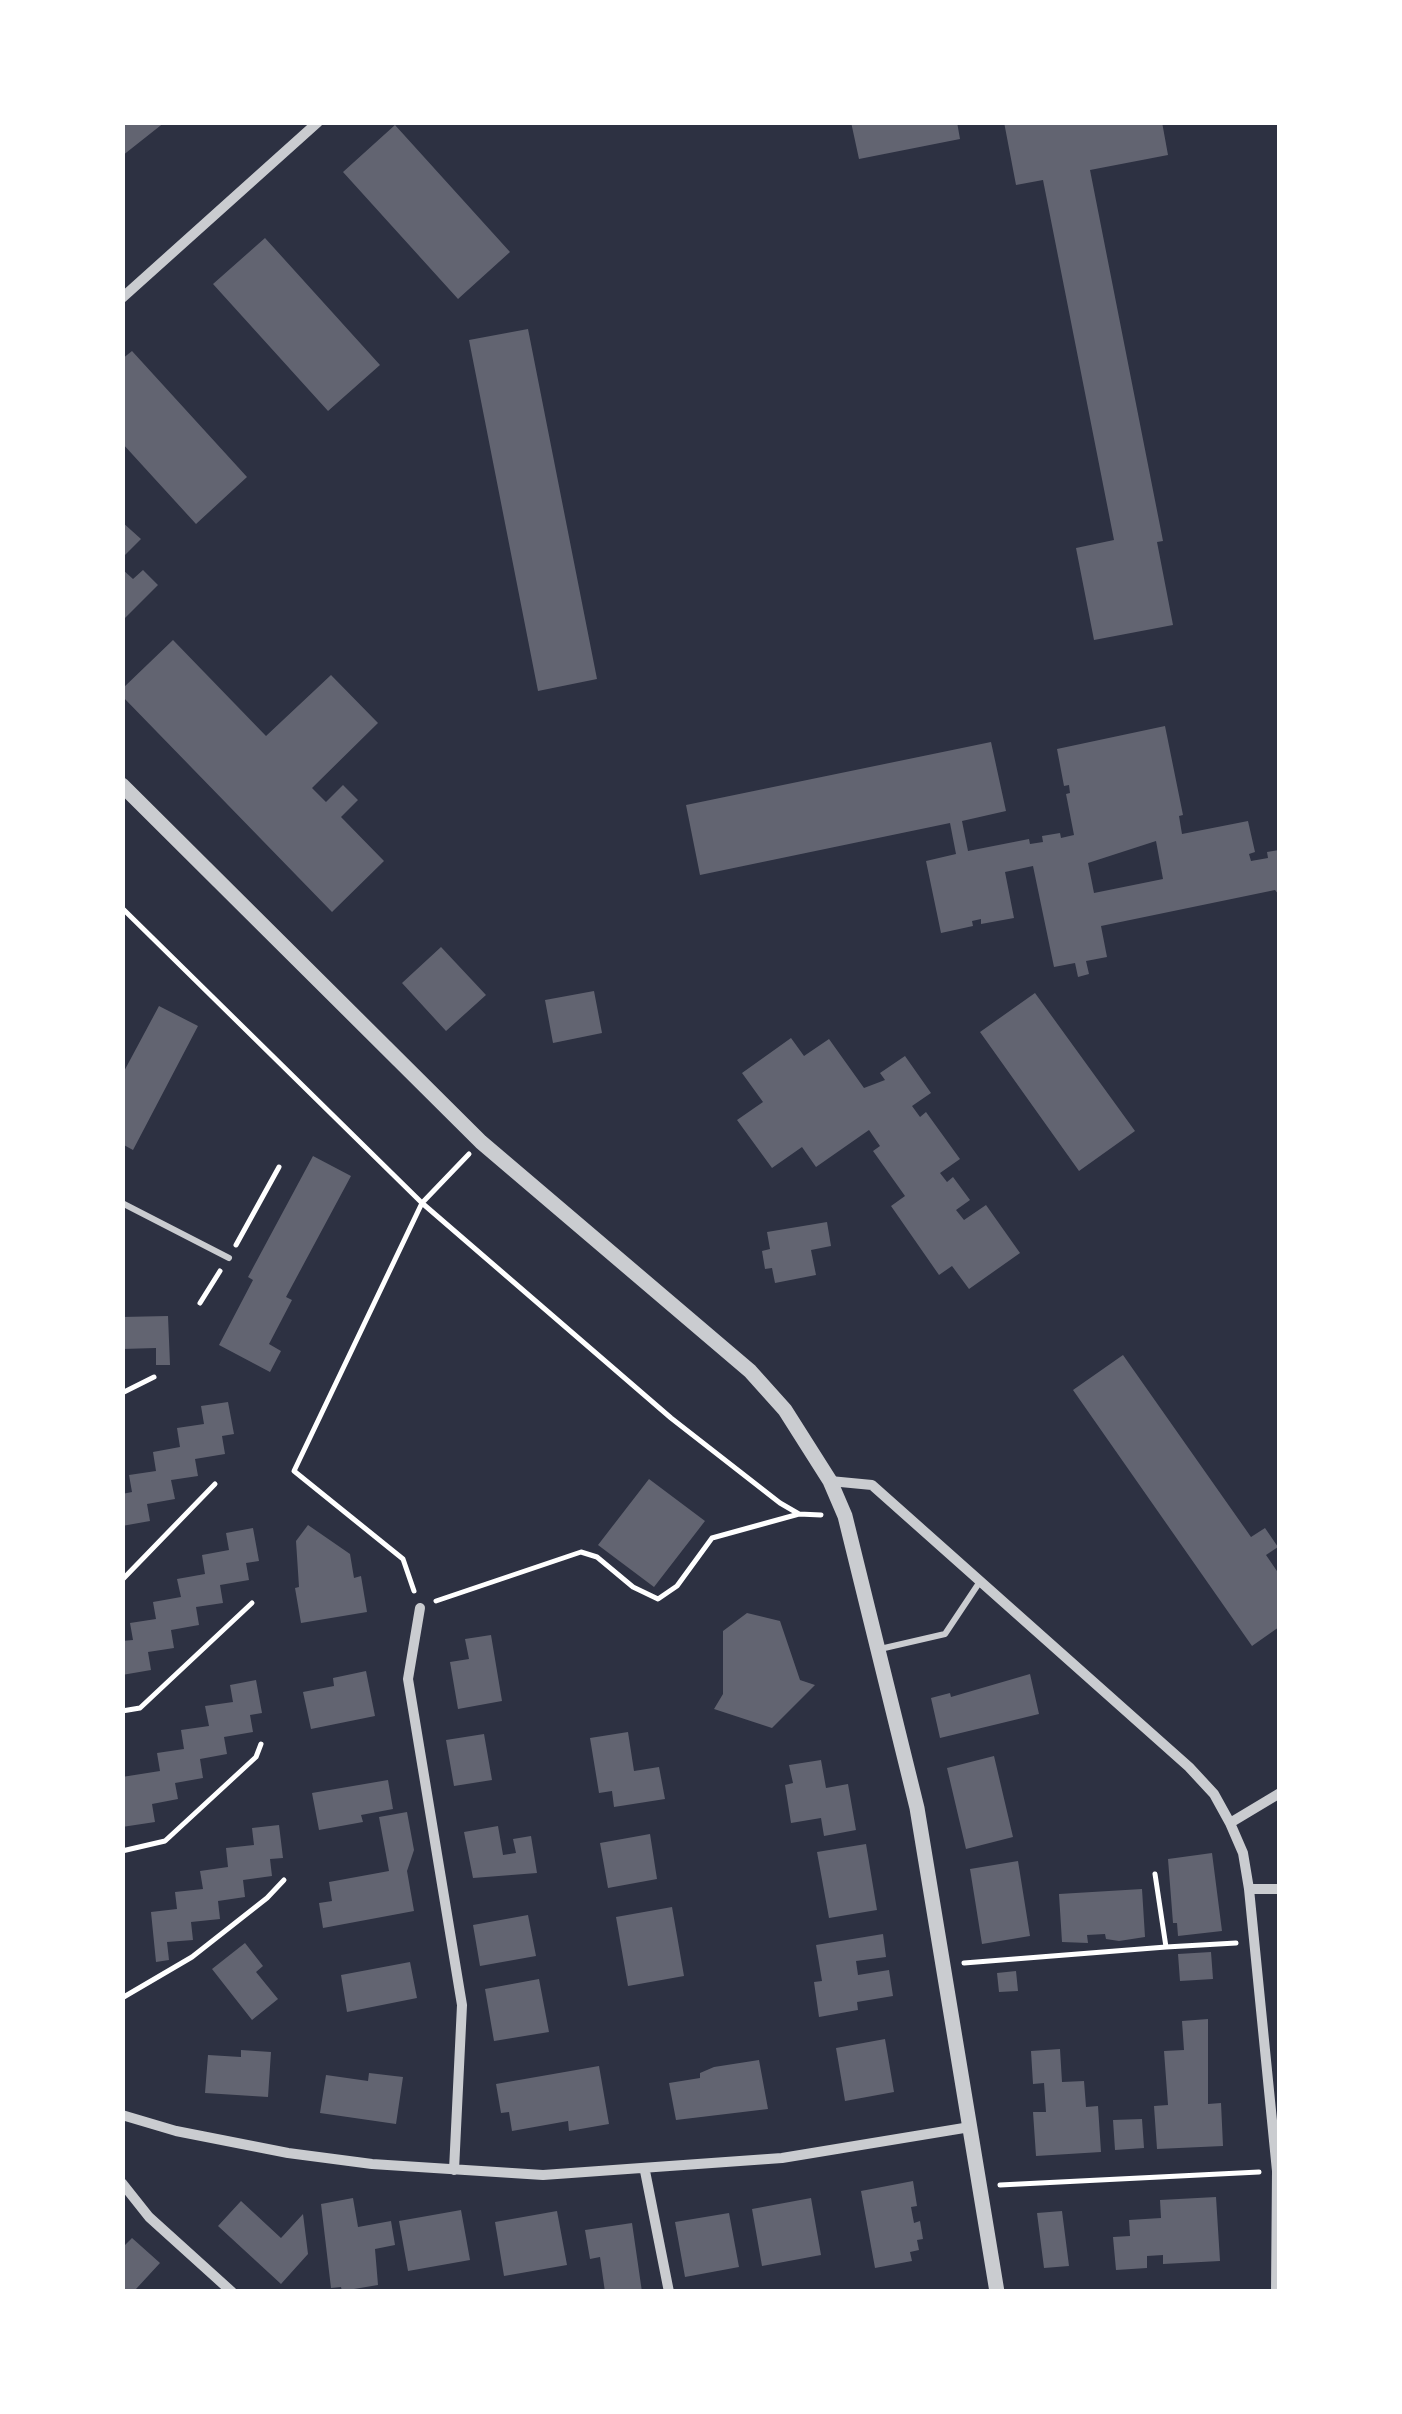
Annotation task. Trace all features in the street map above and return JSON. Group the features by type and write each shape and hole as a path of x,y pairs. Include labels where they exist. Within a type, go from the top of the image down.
{"street":[{"path":"122,298 318,122"},
{"path":"122,785 481,1142 750,1370 785,1410 830,1481 845,1516 917,1808 997,2292"},
{"path":"830,1481 858,1480 872,1485 1188,1767 1214,1794 1230,1823 1243,1853 1249,1889 1277,2171 1276,2292"},
{"path":"420,1608 410,1652 410,1694 462,2004 454,2170"},
{"path":"1230,1823 1280,1793"},
{"path":"1249,1889 1280,1889"},
{"path":"122,2116 176,2131 288,2152 543,2176 782,2158 970,2127"},
{"path":"645,2171 670,2292"},
{"path":"122,2183 149,2217 232,2292"}],"lane":[{"path":"122,1204 229,1258"},
{"path":"879,1649 914,1645 945,1634 980,1583"}],"path":[{"path":"122,908 422,1203 671,1418 799,1514"},
{"path":"481,1142 422,1203 294,1471 404,1558 420,1608 581,1552 597,1557 634,1587 658,1598 677,1586 712,1538 799,1514 845,1516"},
{"path":"200,1302 279,1167"},
{"path":"122,1393 154,1377"},
{"path":"122,1580 215,1484"},
{"path":"122,1711 140,1708 252,1602"},
{"path":"122,1851 165,1841 256,1757 261,1744"},
{"path":"1155,1874 1166,1947"},
{"path":"122,1998 192,1957 268,1898 284,1880"},
{"path":"944,1965 1254,1942"},
{"path":"980,2186 1277,2171"}],"building":[{"path":"122,122 165,122 122,156"},
{"path":"851,122 957,122 960,139 859,159"},
{"path":"1004,122 1162,122 1168,155 1090,170 1163,541 1157,542 1173,625 1094,640 1076,548 1114,540 1043,180 1016,185"},
{"path":"395,125 510,252 458,299 343,172"},
{"path":"265,238 380,365 328,411 213,284"},
{"path":"528,329 597,679 538,691 469,340"},
{"path":"132,351 247,477 196,524 122,443 122,359"},
{"path":"122,522 141,539 122,558"},
{"path":"122,569 133,579 143,570 158,585 122,621"},
{"path":"173,640 266,736 331,675 378,723 312,788 326,802 343,785 358,800 341,817 384,861 332,912 122,696 122,689"},
{"path":"1165,726 1183,815 1179,816 1182,834 1248,821 1255,852 1249,854 1251,861 1268,858 1267,852 1279,850 1279,895 1275,890 1101,926 1107,957 1086,961 1089,974 1078,977 1075,963 1054,967 1033,866 1005,872 1014,918 981,924 981,919 972,921 973,926 941,933 926,861 956,854 950,823 700,875 686,805 991,742 1006,811 962,821 968,851 1029,839 1030,844 1043,842 1042,836 1060,833 1061,838 1074,835 1066,794 1070,793 1069,785 1064,786 1057,749","holes":["1156,841 1163,879 1094,893 1088,863"]},
{"path":"441,947 486,995 446,1031 402,983"},
{"path":"594,991 602,1033 553,1043 545,1000"},
{"path":"1035,993 1135,1131 1079,1171 980,1032"},
{"path":"159,1006 198,1026 133,1150 122,1144 122,1075"},
{"path":"791,1038 804,1056 829,1039 864,1088 885,1080 880,1073 905,1056 931,1093 912,1106 920,1117 926,1112 960,1159 940,1173 947,1182 953,1177 970,1200 956,1210 964,1220 986,1205 1020,1253 969,1289 952,1266 939,1275 891,1206 905,1196 873,1151 880,1146 869,1130 816,1167 802,1147 772,1168 737,1120 763,1102 742,1073"},
{"path":"313,1156 351,1176 286,1297 292,1300 269,1344 281,1351 270,1372 219,1345 253,1280 248,1277"},
{"path":"827,1222 831,1246 811,1250 816,1275 775,1283 772,1268 765,1269 762,1251 770,1249 767,1232"},
{"path":"168,1316 170,1365 156,1365 156,1348 122,1349 122,1317"},
{"path":"1123,1355 1251,1537 1265,1528 1278,1547 1266,1555 1279,1574 1279,1627 1252,1646 1073,1390"},
{"path":"228,1402 234,1434 222,1436 225,1454 195,1459 198,1476 171,1480 175,1499 147,1504 150,1521 122,1526 122,1494 132,1492 129,1475 156,1471 153,1452 180,1447 177,1428 204,1424 201,1406"},
{"path":"649,1479 705,1521 654,1587 598,1545"},
{"path":"308,1525 350,1554 354,1578 361,1576 367,1612 301,1623 295,1588 299,1587 296,1541"},
{"path":"253,1528 259,1561 246,1563 249,1580 220,1585 223,1603 196,1607 199,1625 171,1630 174,1648 148,1652 151,1670 122,1675 122,1641 133,1640 130,1623 156,1619 153,1602 181,1597 177,1579 205,1574 202,1555 229,1550 226,1533"},
{"path":"747,1613 780,1621 800,1680 815,1685 772,1728 714,1709 723,1694 723,1631"},
{"path":"491,1635 502,1701 458,1709 450,1662 469,1659 465,1639"},
{"path":"366,1671 375,1716 311,1729 303,1692 334,1686 333,1678"},
{"path":"1030,1674 1039,1714 940,1738 931,1698 950,1693 951,1697"},
{"path":"256,1680 262,1713 250,1715 253,1732 224,1737 227,1754 200,1759 203,1778 175,1783 178,1799 152,1804 155,1822 122,1827 122,1777 160,1771 157,1753 184,1749 181,1730 209,1726 205,1706 233,1702 230,1685"},
{"path":"628,1732 634,1771 659,1767 665,1799 614,1807 612,1791 599,1793 590,1738"},
{"path":"484,1734 492,1780 454,1786 446,1740"},
{"path":"994,1756 1013,1837 966,1849 947,1768"},
{"path":"821,1760 826,1788 848,1784 856,1830 824,1836 821,1818 791,1823 785,1785 793,1783 789,1765"},
{"path":"388,1780 393,1809 361,1815 363,1822 319,1830 312,1793"},
{"path":"407,1812 414,1850 407,1871 414,1911 323,1928 319,1903 332,1901 329,1882 389,1871 379,1817"},
{"path":"279,1825 283,1858 270,1859 272,1876 243,1880 245,1897 218,1901 220,1919 191,1922 193,1940 167,1942 169,1960 156,1962 151,1912 177,1909 175,1892 203,1889 200,1871 228,1867 226,1848 254,1845 252,1828"},
{"path":"498,1826 503,1855 516,1853 513,1839 531,1836 537,1873 473,1878 464,1832"},
{"path":"650,1834 657,1879 608,1888 600,1843"},
{"path":"866,1844 877,1910 829,1918 817,1852"},
{"path":"1212,1853 1222,1931 1178,1936 1177,1923 1173,1923 1168,1859"},
{"path":"1018,1861 1030,1936 982,1944 970,1869"},
{"path":"1142,1889 1145,1937 1119,1941 1106,1939 1105,1934 1087,1935 1088,1943 1062,1942 1059,1894"},
{"path":"672,1907 684,1976 628,1986 616,1917"},
{"path":"528,1915 536,1956 480,1966 473,1925"},
{"path":"883,1934 886,1957 856,1961 858,1975 889,1970 893,1996 857,2002 858,2010 819,2017 814,1982 822,1981 816,1945"},
{"path":"245,1943 263,1966 256,1972 278,1999 252,2020 212,1969"},
{"path":"1211,1952 1213,1979 1180,1981 1178,1954"},
{"path":"410,1962 417,1998 347,2012 341,1975"},
{"path":"1016,1971 1018,1991 999,1992 997,1973"},
{"path":"539,1979 549,2032 494,2041 485,1989"},
{"path":"1208,2019 1208,2104 1221,2103 1223,2146 1157,2149 1154,2106 1168,2105 1164,2051 1184,2050 1182,2021"},
{"path":"885,2039 894,2092 845,2101 836,2048"},
{"path":"1060,2049 1062,2082 1084,2081 1086,2107 1098,2106 1101,2152 1036,2156 1033,2112 1046,2112 1044,2083 1033,2084 1031,2051"},
{"path":"241,2050 271,2052 268,2097 205,2093 208,2055 241,2057"},
{"path":"759,2060 768,2109 676,2120 669,2083 700,2078 700,2073 714,2067"},
{"path":"599,2066 609,2124 569,2131 568,2121 512,2131 509,2112 501,2113 496,2084"},
{"path":"369,2073 403,2077 396,2124 320,2113 326,2075 368,2081"},
{"path":"1142,2119 1144,2148 1115,2150 1113,2120"},
{"path":"913,2181 917,2206 911,2207 914,2223 920,2221 923,2239 917,2240 919,2250 910,2252 912,2261 875,2268 861,2191"},
{"path":"1216,2197 1220,2261 1163,2264 1163,2255 1147,2256 1147,2268 1116,2270 1113,2237 1130,2236 1129,2220 1161,2218 1160,2200"},
{"path":"353,2198 358,2227 391,2221 395,2245 375,2249 378,2285 342,2291 341,2287 331,2288 321,2204"},
{"path":"811,2198 821,2255 762,2266 752,2209"},
{"path":"241,2201 281,2238 303,2214 308,2254 281,2284 218,2226"},
{"path":"461,2210 470,2260 408,2271 399,2221"},
{"path":"557,2211 567,2265 504,2276 495,2222"},
{"path":"1062,2211 1069,2266 1044,2268 1037,2213"},
{"path":"729,2213 739,2267 685,2277 675,2222"},
{"path":"632,2223 642,2292 605,2292 600,2257 590,2259 585,2230"},
{"path":"132,2238 160,2263 136,2289 138,2292 122,2292 122,2248"}]}
